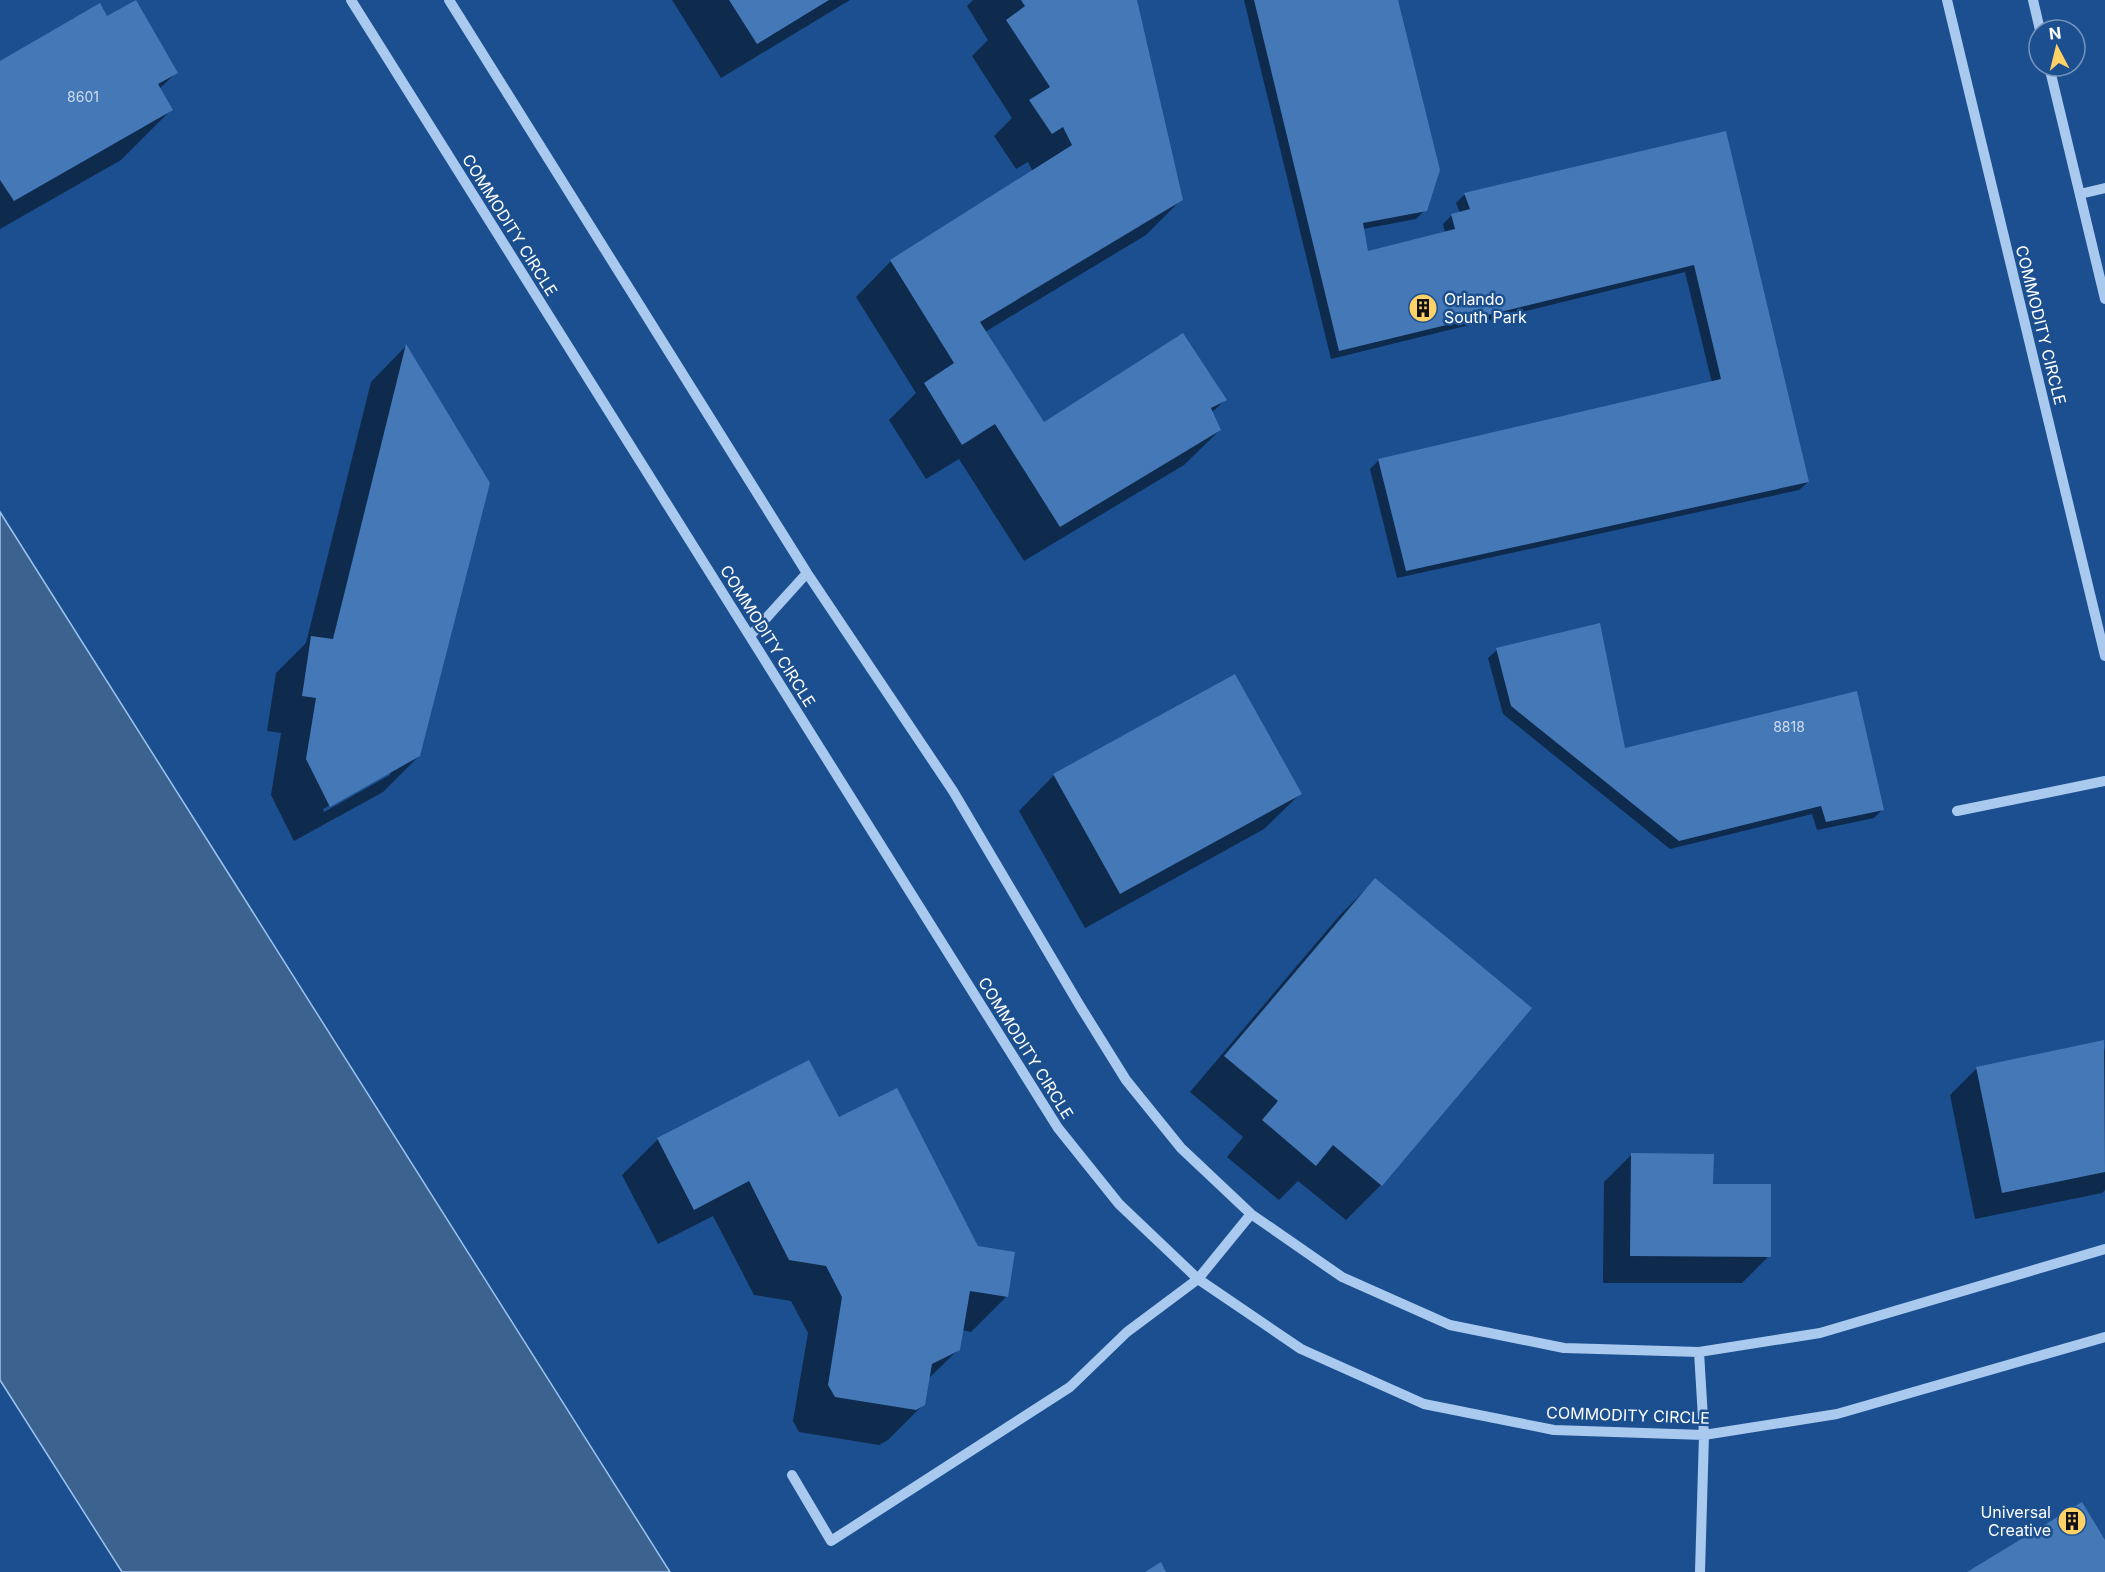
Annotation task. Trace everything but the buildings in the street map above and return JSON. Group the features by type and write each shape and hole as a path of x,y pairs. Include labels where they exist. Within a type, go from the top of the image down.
{"street":[{"name":"COMMODITY CIRCLE","path":"351,0 1058,1128 1119,1204 1198,1279 1300,1349 1425,1404 1554,1430 1704,1435 1837,1414 2105,1337"},
{"path":"449,0 807,573 953,791 1126,1080 1180,1148 1251,1214 1342,1277 1450,1325 1564,1348 1699,1352 1820,1333 2105,1249"},
{"name":"COMMODITY CIRCLE","path":"1947,0 2100,613 2105,656"},
{"path":"2033,0 2037,18"},
{"path":"2052,78 2105,299"},
{"path":"2080,194 2105,188"},
{"path":"750,636 807,573"},
{"path":"1957,811 2105,780"},
{"path":"792,1475 831,1541 1070,1387 1127,1332 1198,1279 1251,1214"},
{"path":"1699,1352 1704,1435 1700,1572"}],"water":[{"path":"0,512 670,1572 122,1572 0,1380"}],"place":[{"name":"Orlando South Park","path":"1423,308"},
{"name":"Universal Creative","path":"2072,1521"}]}
